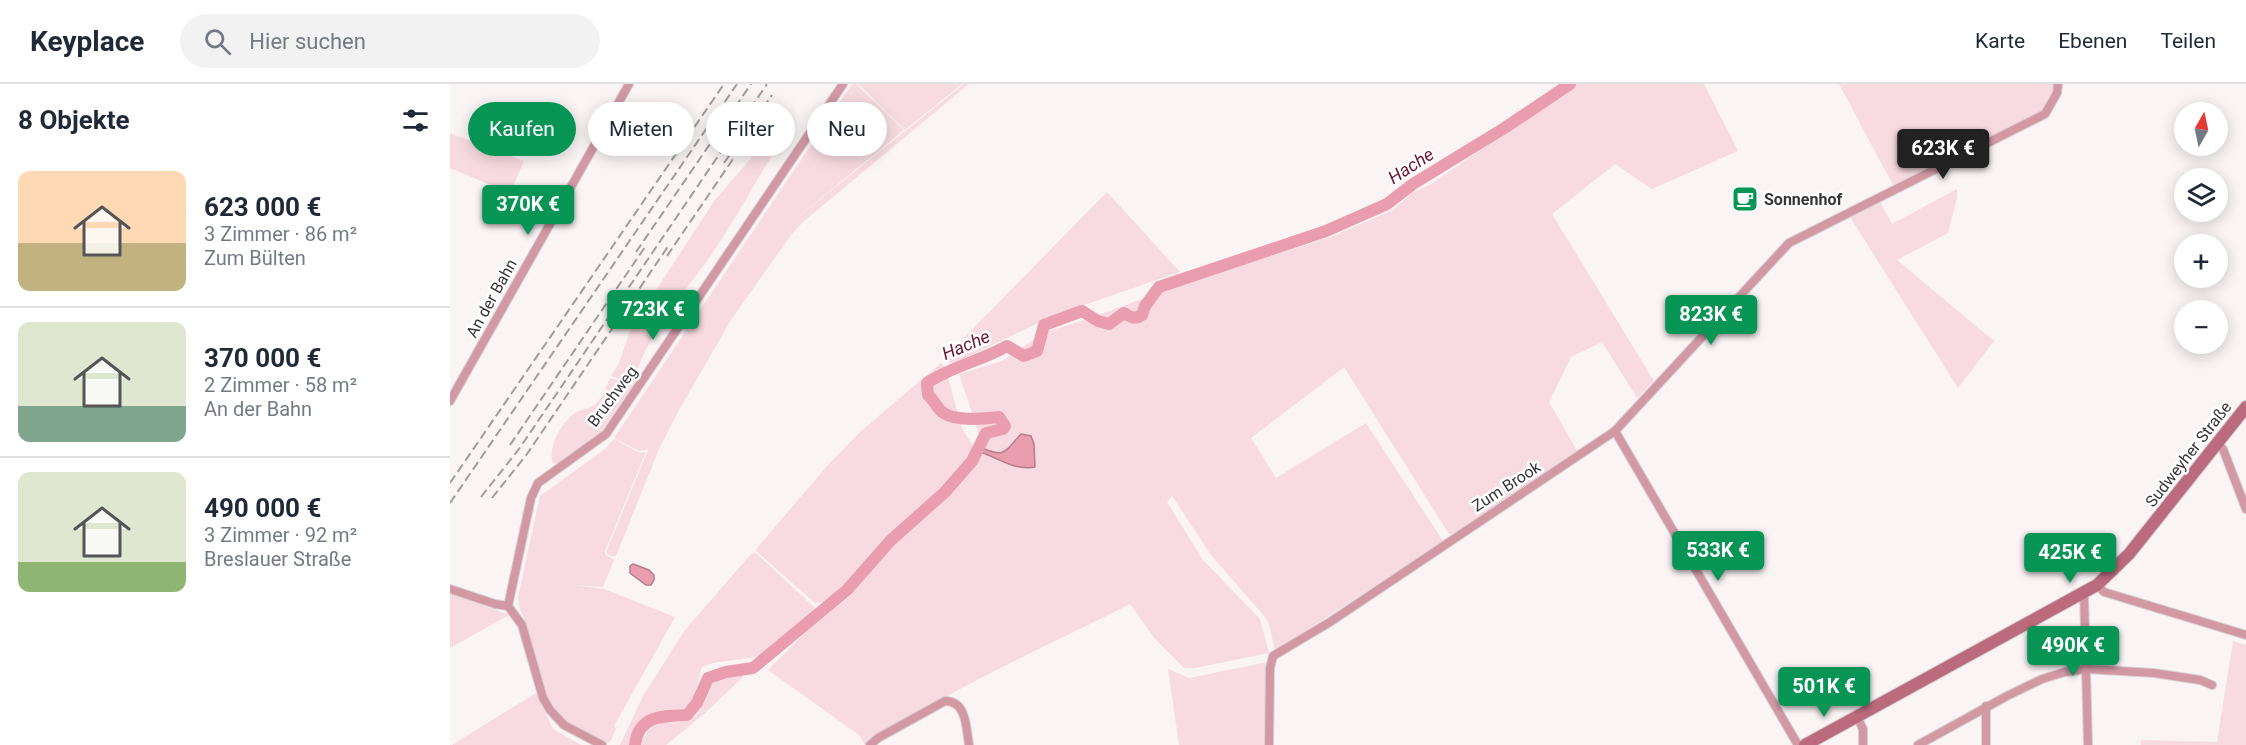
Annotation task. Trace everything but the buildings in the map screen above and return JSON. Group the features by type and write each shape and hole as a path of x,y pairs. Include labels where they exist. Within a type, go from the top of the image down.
{"main road":[{"name":"Sudweyher Straße","path":"1805,745 2097,585 2129,554 2246,407"}],"street":[{"name":"An der Bahn","path":"450,401 629,84"},
{"name":"Bruchweg","path":"508,606 531,498 538,483 606,434 843,84"},
{"name":"Zum Brook","path":"1269,745 1270,668 1273,656 1330,622 1615,432 1789,243 2045,114 2057,93 2058,84"},
{"path":"1615,432 1798,745"},
{"path":"2217,443 2223,449 2246,509"},
{"path":"2097,585 2104,592 2246,634"},
{"path":"450,588 495,604 508,606 522,625 543,698 550,710 564,725 602,745"},
{"path":"2084,593 2088,745"},
{"path":"1918,745 1986,706 2042,679 2086,669 2154,673 2200,680 2212,685"},
{"path":"870,745 878,738 945,701 953,701 963,714 969,745"},
{"path":"1986,706 1986,745"},
{"path":"1857,717 1863,729 1863,745"}],"shaded area":[{"path":"852,84 856,84 875,102 840,102"},
{"path":"858,84 962,84 905,130 887,112 887,102 876,102"},
{"path":"964,84 969,84 887,152 887,146"},
{"path":"1577,84 1704,84 1738,151 1652,189 1615,164 1552,214 1654,381 1637,398 1602,342 1571,357 1549,402 1579,454 1453,535 1449,534 1344,367 1251,438 1276,478 1366,423 1443,541 1275,651 1269,624 1264,616 1211,555 1172,496 1167,502 1203,560 1260,619 1269,653 1195,668 1184,668 1155,639 1130,604 962,688 865,745 859,735 768,670 807,631 851,595 893,546 948,495 974,465 983,446 959,374 1002,361 1045,332 1082,321 1188,282 1331,237 1393,210 1412,193 1431,184"},
{"path":"1839,84 2054,84 2054,90 2042,111 1893,185"},
{"path":"887,114 904,130 887,144"},
{"path":"450,133 468,140 468,156 511,156 524,161 510,193 450,168"},
{"path":"807,151 807,156 872,156 792,222 874,156 882,156 804,221 791,235 731,320 659,449 616,556 610,556 607,550 648,450 639,451 614,438"},
{"path":"753,156 772,156 714,251 657,331 639,365 633,384 611,376 619,363 635,316 658,287 715,200"},
{"path":"1957,189 1957,198 1948,233 1897,260 1994,341 1958,388 1850,217 1880,202 1892,224"},
{"path":"1107,192 1180,272 1055,315 963,359 952,363 944,361 946,356"},
{"path":"941,363 945,367 962,428 973,446 970,457 963,469 938,494 881,542 833,596 824,602 815,603 756,551 757,548 828,465 860,432"},
{"path":"610,378 633,385 598,436 558,464 553,463 554,443 565,422 575,413 596,403"},
{"path":"1021,434 1031,436 1034,444 1035,467 1013,466 980,452 972,461 978,446 993,452 1003,452"},
{"path":"614,439 638,452 646,452 605,551 606,555 614,560 603,587 576,585 604,589 675,617 614,726 616,729 611,740 606,744 565,721 550,702 539,674 518,597 540,496 605,449"},
{"path":"756,553 816,609 762,656 713,663 702,667 695,693 687,706 649,715 636,728 630,745 620,745 643,696 685,630 751,554"},
{"path":"633,564 649,570 654,575 651,585 646,585 630,573 630,566"},
{"path":"450,593 509,615 450,648"},
{"path":"2233,641 2246,645 2246,745 2141,745 2141,740 2217,742"},
{"path":"1268,662 1265,745 1179,745 1168,669 1189,678"},
{"path":"743,676 742,678 704,714 666,745 642,745 652,726 666,722 688,721 695,716 713,682"},
{"path":"536,693 553,729 581,745 452,745"}],"waterway":[{"name":"Hache","path":"635,745 641,728 653,719 687,715 697,703 708,678 726,672 753,668 847,590 890,541 945,492 972,461 986,433 1003,429 1005,426 999,417 968,419 945,414 928,395 927,383 946,372 1007,346 1024,356 1037,351 1044,325 1082,311 1098,321 1109,324 1124,313 1140,317 1159,287 1326,231 1387,204 1413,184 1506,127 1570,84"}],"railway":[{"path":"450,483 724,84"},
{"path":"450,503 737,84"},
{"path":"636,252 751,84"},
{"path":"481,497 519,449 767,84"},
{"path":"724,163 772,95"},
{"path":"667,256 733,159"},
{"path":"492,498 527,454 669,245"},
{"path":"510,445 645,247"}],"place":[{"name":"Sonnenhof","path":"1745,199"}]}
